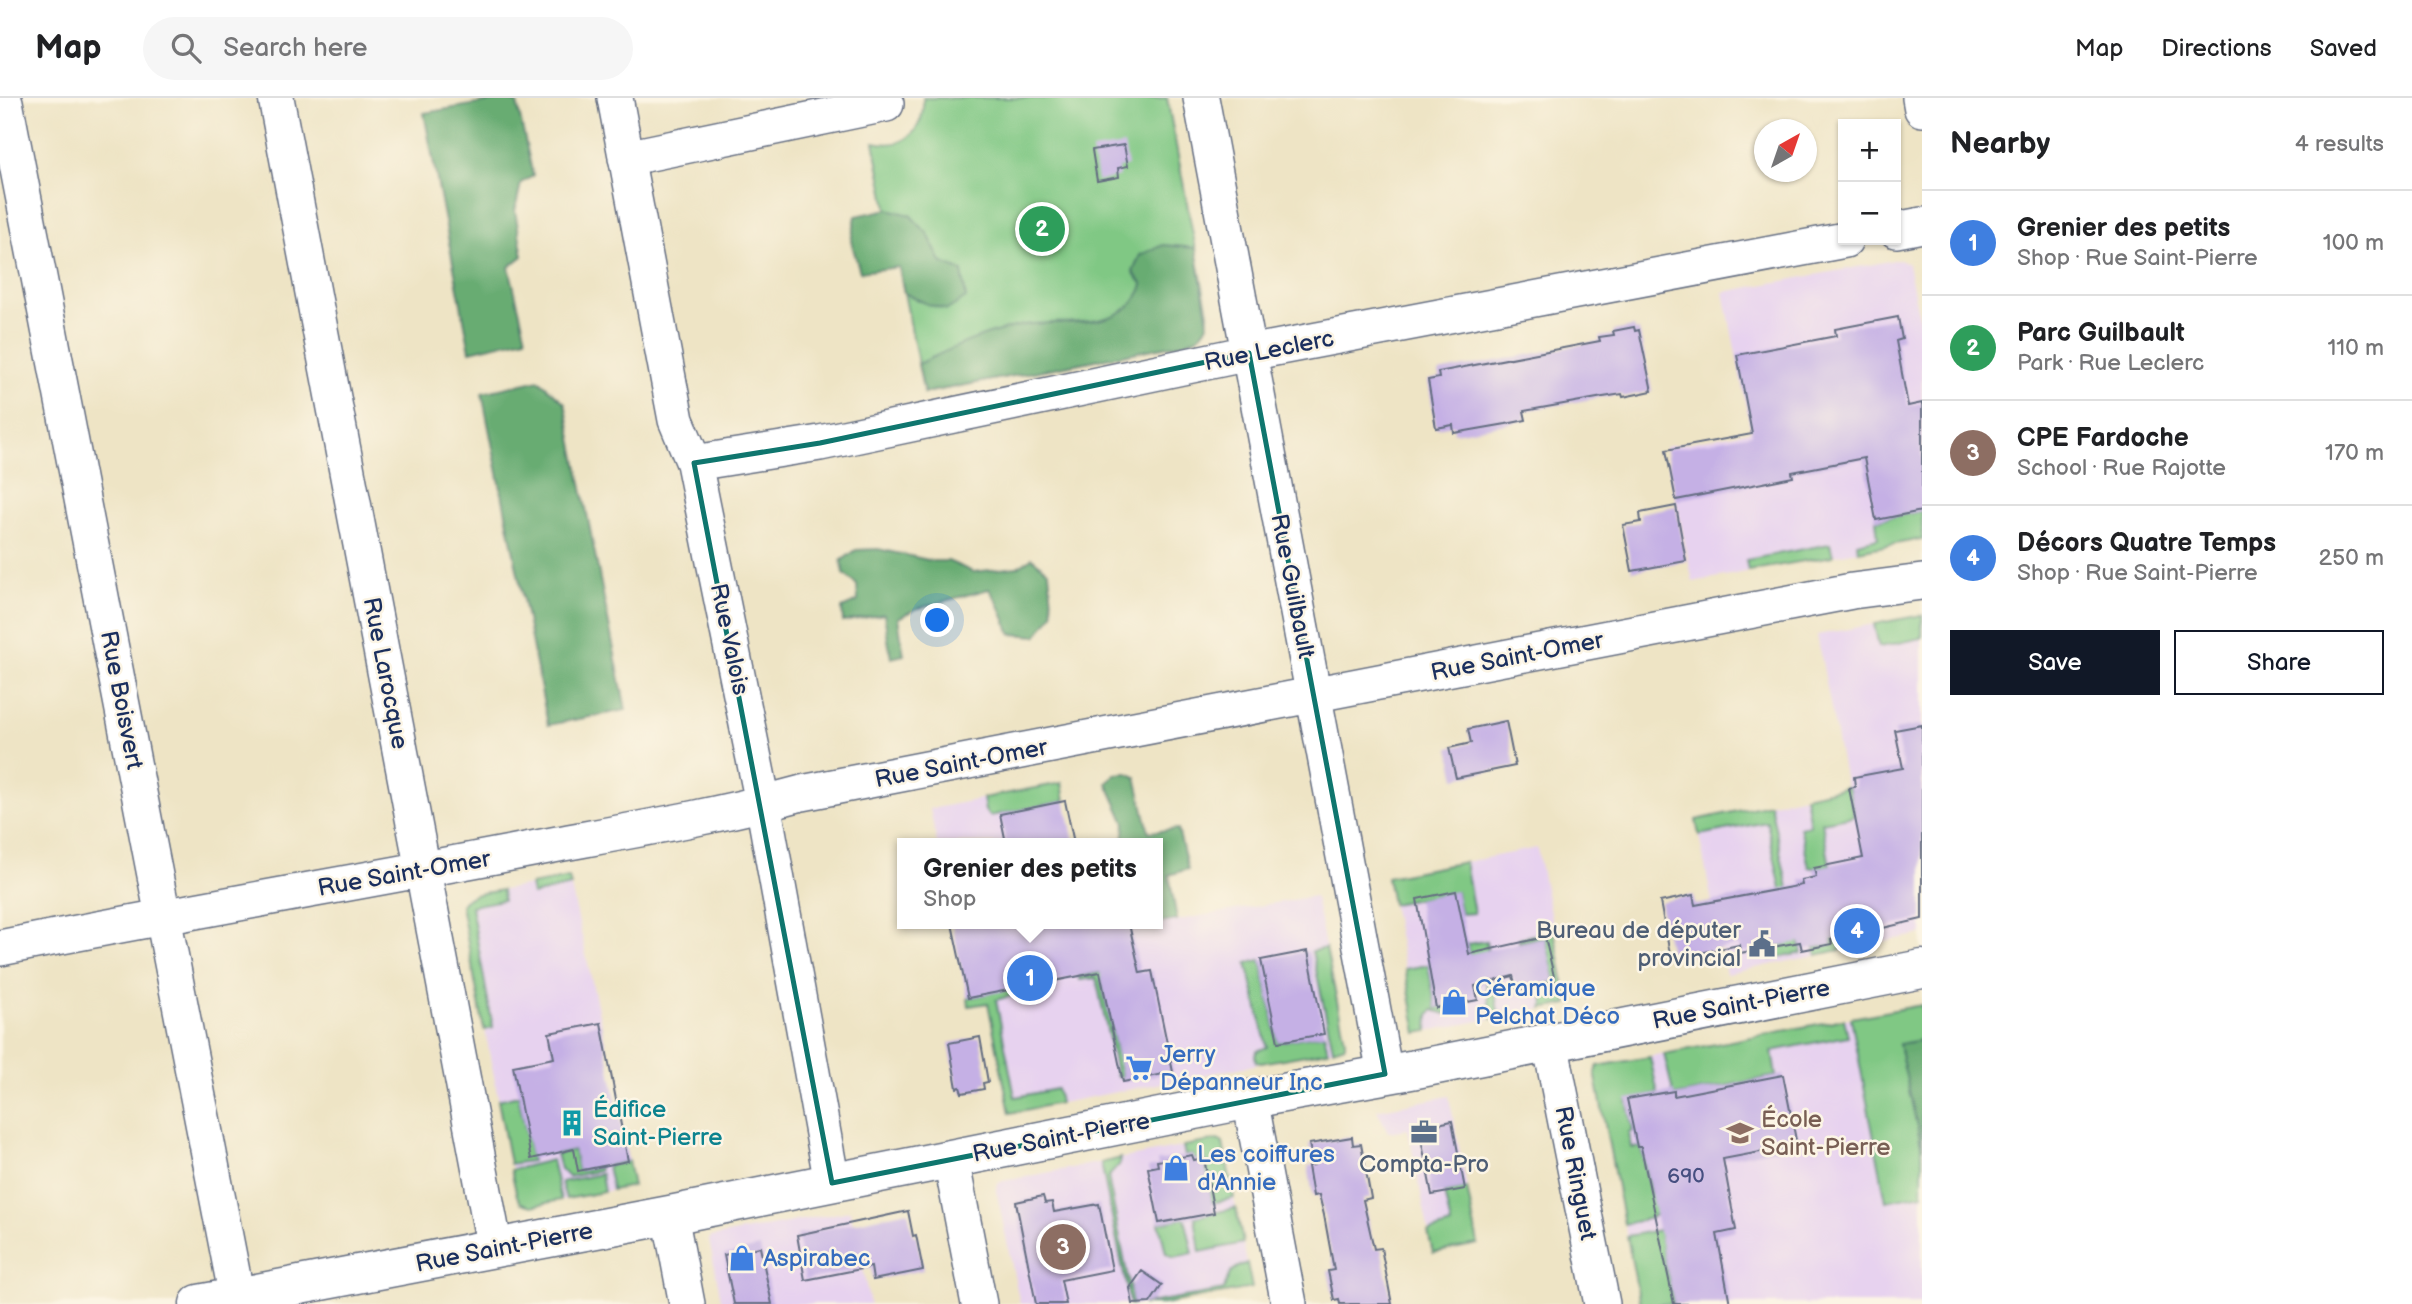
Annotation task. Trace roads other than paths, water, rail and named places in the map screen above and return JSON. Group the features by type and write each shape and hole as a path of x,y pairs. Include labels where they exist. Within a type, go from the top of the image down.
{"main road":[{"name":"Rue Saint-Pierre","path":"199,1304 670,1215 1922,969"}],"street":[{"name":"Rue Larocque","path":"276,98 495,1248"},
{"name":"Rue Valois","path":"615,98 676,420 694,463 763,803 832,1183"},
{"name":"Rue Guilbault","path":"1201,98 1385,1074"},
{"path":"1920,98 1922,109"},
{"name":"Rue Boisvert","path":"5,101 237,1298"},
{"path":"626,158 886,104"},
{"path":"1901,229 1922,225"},
{"name":"Rue Leclerc","path":"694,463 820,443 1249,354 1838,241"},
{"name":"Rue Saint-Omer","path":"0,948 164,915 424,870 802,793 1852,591 1922,582"},
{"name":"Rue Ringuet","path":"1550,1042 1602,1304"},
{"path":"1250,1099 1289,1304"},
{"path":"951,1159 979,1304"},
{"path":"670,1215 687,1304"}],"place":[{"name":"Parc Guilbault","path":"1042,229"},
{"name":"Décors Quatre Temps","path":"1857,931"},
{"name":"Bureau de députer provincial","path":"1762,944"},
{"name":"Grenier des petits","path":"1030,978"},
{"name":"Céramique Pelchat Déco","path":"1454,1002"},
{"name":"Jerry Dépanneur Inc","path":"1139,1068"},
{"name":"Édifice Saint-Pierre","path":"572,1123"},
{"name":"Compta-Pro","path":"1424,1132"},
{"name":"École Saint-Pierre","path":"1740,1133"},
{"name":"Les coiffures d'Annie","path":"1176,1168"},
{"name":"CPE Fardoche","path":"1063,1247"},
{"name":"Aspirabec","path":"742,1258"}]}
